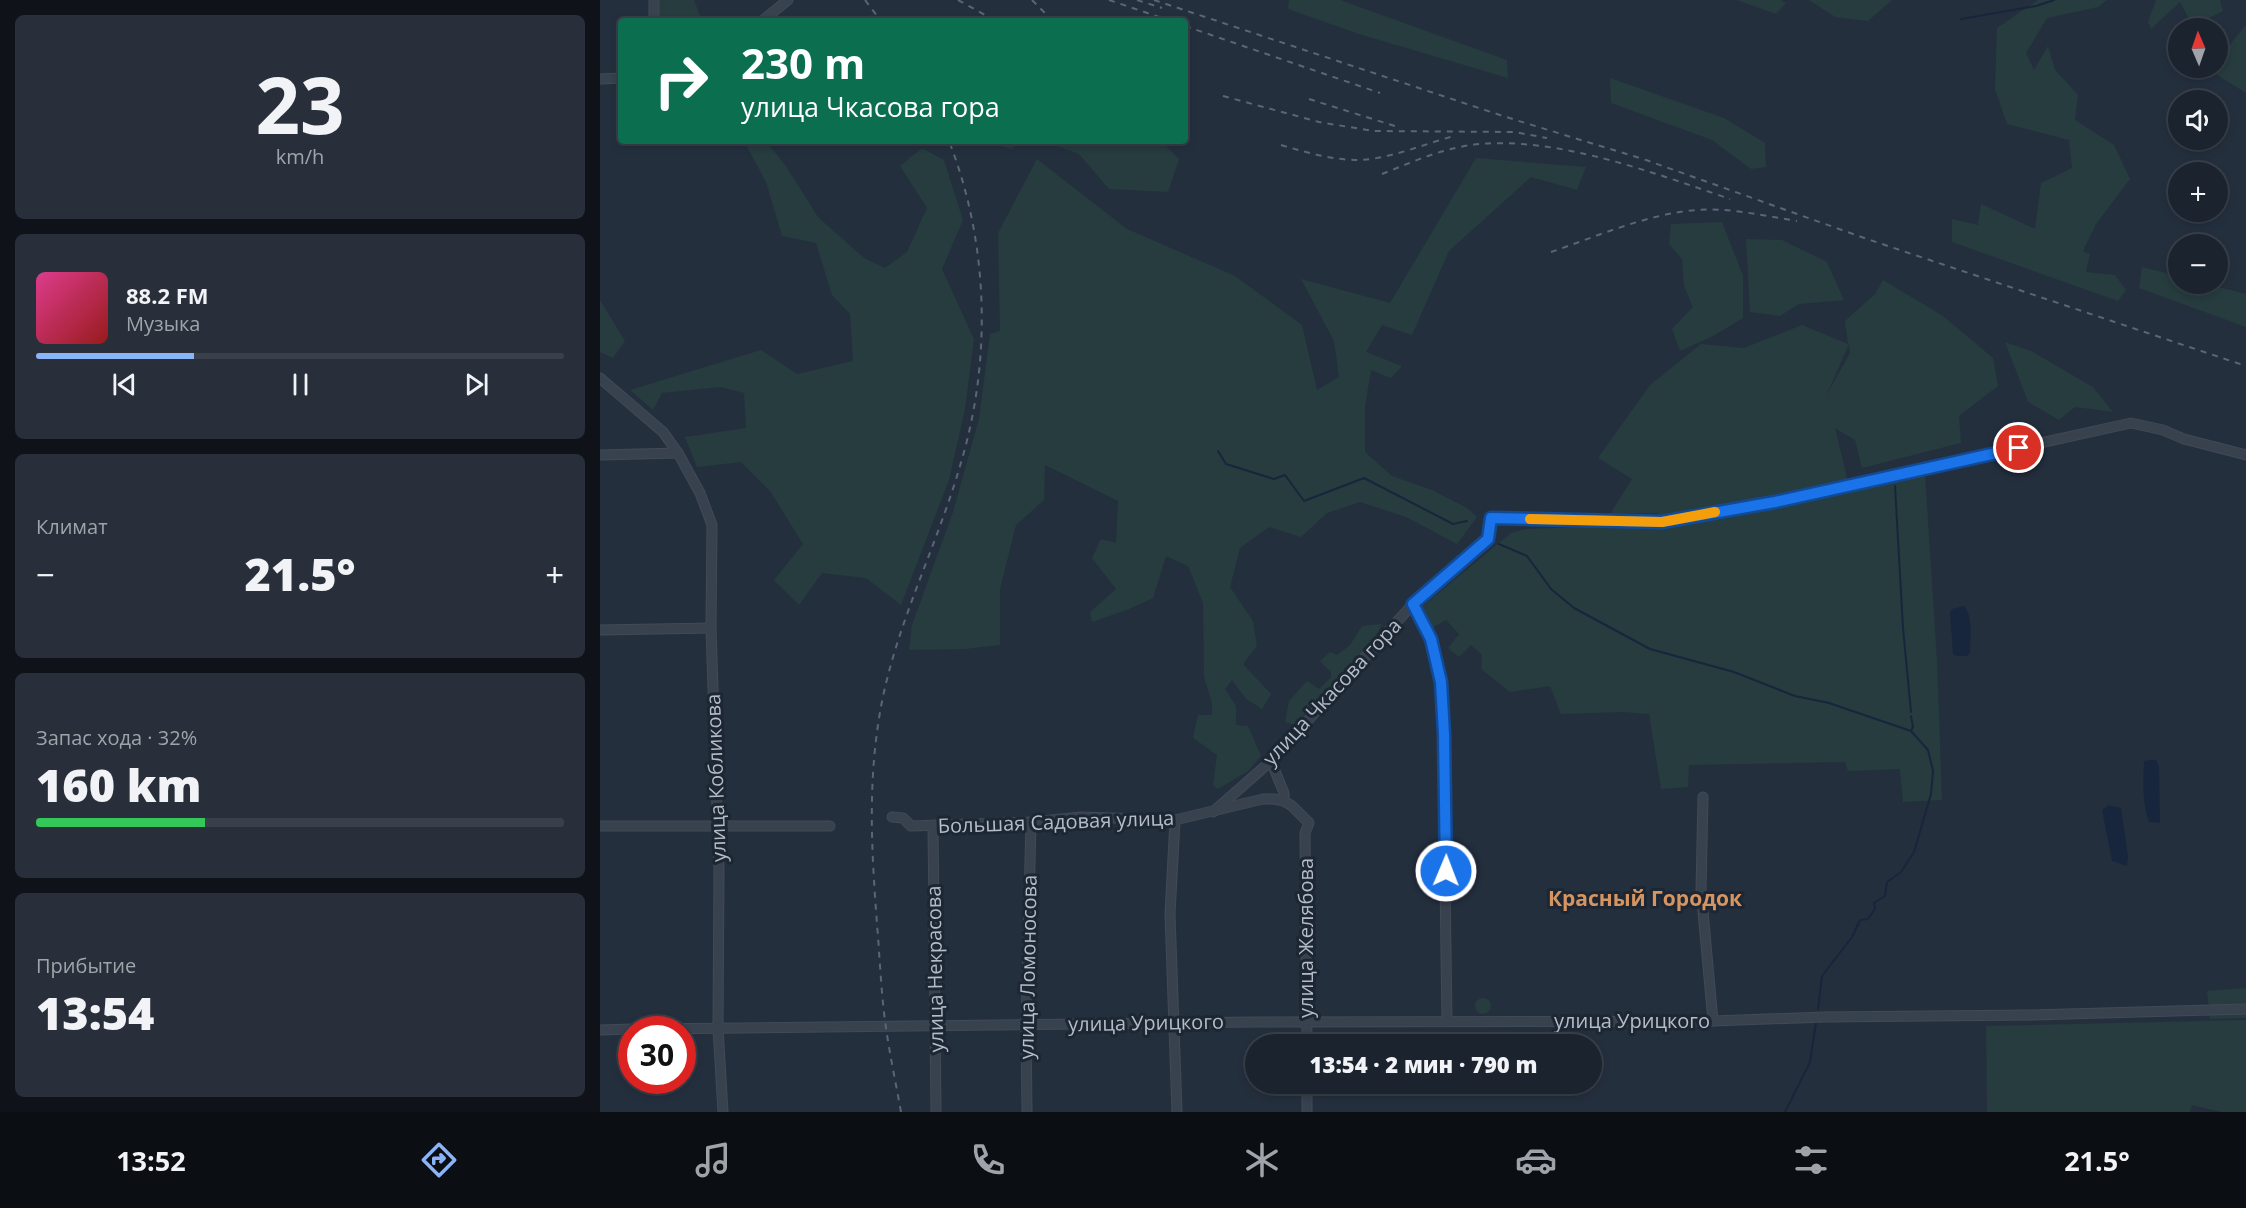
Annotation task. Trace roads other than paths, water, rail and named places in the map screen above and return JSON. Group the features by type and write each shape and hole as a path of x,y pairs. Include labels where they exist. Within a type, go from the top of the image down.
{"street":[{"path":"654,0 654,18"},
{"path":"766,18 788,0"},
{"path":"600,79 618,78"},
{"name":"улица Кобликова","path":"600,378 663,432 678,453 700,493 712,525 711,628 717,825 718,1028 723,1112"},
{"name":"улица Чкасова гора","path":"1213,812 1271,760 1413,604 1488,539 1491,518 1662,522 1775,502 2131,423 2163,430 2184,439 2246,455"},
{"path":"600,455 678,453"},
{"path":"1413,604 1431,639 1441,682 1447,847 1445,883 1447,1021"},
{"path":"600,630 711,628"},
{"path":"1271,760 1284,794 1284,801"},
{"path":"1702,797 1701,890 1713,1021"},
{"name":"Большая Садовая улица","path":"892,818 903,818 911,826 1031,822 1081,817 1175,820 1263,800 1284,801"},
{"name":"улица Желябова","path":"1284,801 1302,814 1309,823 1305,833 1307,1034"},
{"path":"1175,820 1170,914 1177,1112"},
{"name":"улица Ломоносова","path":"1027,1112 1026,1024 1031,822"},
{"name":"улица Некрасова","path":"933,825 936,1112"},
{"path":"600,826 830,826"},
{"name":"улица Урицкого","path":"696,1028 936,1024 1713,1021 2246,1009"},
{"path":"600,1029 618,1029"},
{"path":"1307,1094 1307,1112"}],"water":[{"path":"1964,606 1970,623 1970,653 1967,656 1956,656 1953,654 1950,613 1952,609"},
{"path":"2156,760 2159,767 2160,823 2149,822 2145,807 2144,761"},
{"path":"2108,805 2121,808 2128,856 2127,866 2112,861 2102,810"}],"waterway":[{"path":"1961,19 2036,6 2054,0"},
{"path":"1218,451 1226,464 1274,479 1285,475 1304,501 1364,478 1453,524 1467,521"},
{"path":"1895,486 1903,628 1911,712"},
{"path":"1499,544 1527,556 1551,589 1574,608 1650,649 1734,672 1795,696 1829,703 1911,731 1928,750 1933,771 1931,794 1914,852 1901,872 1887,882 1885,896 1874,903 1875,909 1868,919 1860,920 1852,937 1822,976 1818,1009"},
{"path":"1911,716 1913,727 1911,731"},
{"path":"1785,1112 1810,1062 1816,1022"}],"railway":[{"path":"865,0 879,18"},
{"path":"958,0 991,18"},
{"path":"1032,0 1050,18"},
{"path":"1109,0 1162,18"},
{"path":"1137,0 1162,8"},
{"path":"1154,0 1506,117 1646,160 1867,239 2246,366"},
{"path":"1188,27 1380,93"},
{"path":"1223,96 1319,122 1373,131 1514,132 1547,138"},
{"path":"1309,99 1398,127"},
{"path":"1281,145 1326,157 1366,160 1454,136"},
{"path":"901,1112 884,1015 872,849 873,775 878,725 893,657 952,492 972,420 978,380 981,339 978,258 972,218 950,144"},
{"path":"1382,174 1451,149 1484,144 1518,144 1555,148 1592,156 1730,199"},
{"path":"1551,252 1636,222 1680,212 1724,210 1797,221"}],"district":[{"name":"Красный Городок","path":"1645,899"}]}
